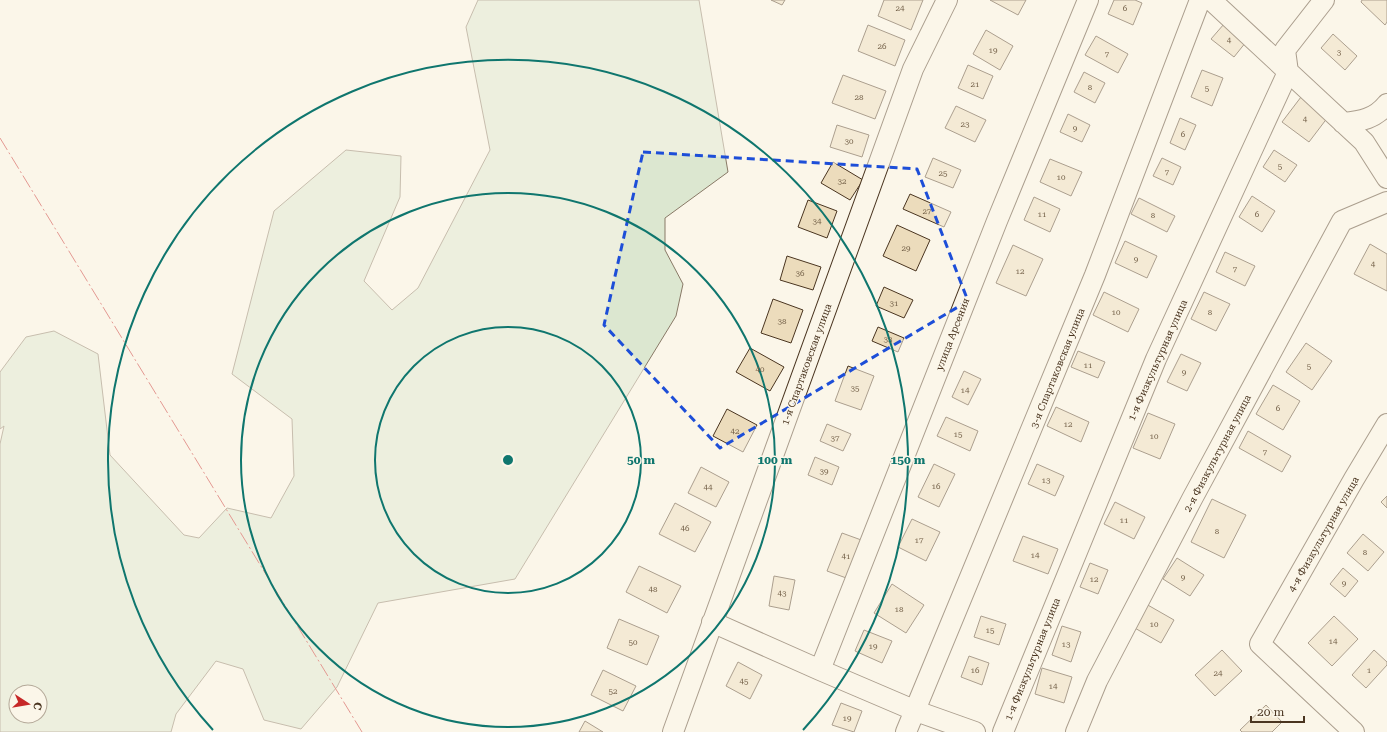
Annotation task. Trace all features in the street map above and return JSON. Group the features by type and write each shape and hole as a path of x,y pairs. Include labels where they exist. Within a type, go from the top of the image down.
{"street":[{"name":"1-я Спартаковская улица","path":"673,732 913,69 947,0"},
{"name":"улица Арсения","path":"820,670 997,221 1088,0"},
{"name":"3-я Спартаковская улица","path":"906,732 916,711 1095,275 1200,0"},
{"path":"1211,0 1364,142 1387,178"},
{"path":"1288,72 1285,50 1324,0"},
{"name":"1-я Физкультурная улица","path":"1003,732 1156,359 1288,72"},
{"path":"1343,123 1364,120 1382,110 1387,104"},
{"name":"2-я Физкультурная улица","path":"1076,732 1097,681 1188,506 1342,221 1387,202"},
{"name":"4-я Физкультурная улица","path":"1354,732 1260,644 1387,424"},
{"path":"712,622 916,711 975,732"}],"highlighted area":[{"path":"643,152 917,169 968,301 720,448 604,325"}],"green space":[{"path":"478,0 699,0 728,172 665,218 665,250 683,284 676,316 515,579 378,603 337,687 301,729 264,720 243,669 216,661 176,714 171,732 0,732 0,444 4,426 0,429 0,372 26,337 54,331 98,354 110,455 184,535 199,538 227,508 271,518 294,476 292,419 232,374 274,211 346,150 401,156 400,197 364,281 392,310 418,288 490,150 466,27"}],"building":[{"path":"771,0 785,0 782,5"},
{"path":"884,0 923,0 911,30 878,16"},
{"path":"990,0 1026,0 1018,15"},
{"path":"1114,0 1135,0 1142,3 1133,25 1108,14"},
{"path":"1362,0 1387,0 1387,22 1385,25 1361,2"},
{"path":"1224,24 1246,42 1234,57 1211,39"},
{"path":"868,25 905,40 895,66 858,51"},
{"path":"986,30 1013,46 1000,70 973,54"},
{"path":"1333,34 1357,56 1345,70 1321,48"},
{"path":"1096,36 1128,54 1118,73 1085,55"},
{"path":"968,65 993,76 983,99 958,88"},
{"path":"1202,70 1223,78 1212,106 1191,97"},
{"path":"1084,72 1105,83 1095,103 1074,92"},
{"path":"843,75 886,91 875,119 832,103"},
{"path":"1301,97 1328,117 1309,142 1282,122"},
{"path":"956,106 986,120 975,142 945,128"},
{"path":"1068,114 1090,125 1082,142 1060,132"},
{"path":"1180,118 1196,125 1185,150 1170,143"},
{"path":"837,125 869,135 862,157 830,147"},
{"path":"1274,150 1297,165 1285,182 1263,167"},
{"path":"933,158 961,170 953,188 925,177"},
{"path":"1162,158 1181,167 1173,185 1153,176"},
{"path":"1050,159 1082,172 1071,196 1040,182"},
{"path":"833,162 863,180 850,200 821,183"},
{"path":"910,194 951,212 944,227 903,209"},
{"path":"1252,196 1275,211 1262,232 1239,217"},
{"path":"1034,197 1060,209 1050,232 1024,220"},
{"path":"1139,198 1175,216 1167,232 1131,214"},
{"path":"808,200 837,211 827,238 798,227"},
{"path":"897,225 930,240 916,271 883,256"},
{"path":"1125,241 1157,256 1147,278 1115,263"},
{"path":"1370,244 1387,254 1387,291 1354,274"},
{"path":"1013,245 1043,259 1026,296 996,283"},
{"path":"1225,252 1255,266 1245,286 1216,272"},
{"path":"787,256 821,267 813,290 780,280"},
{"path":"884,287 913,300 904,318 876,306"},
{"path":"1104,292 1139,309 1128,332 1093,315"},
{"path":"1204,292 1230,304 1216,331 1191,319"},
{"path":"773,299 803,310 791,343 761,333"},
{"path":"878,327 904,338 898,352 872,341"},
{"path":"1306,343 1332,361 1312,390 1286,372"},
{"path":"750,348 784,367 770,391 736,372"},
{"path":"1078,351 1105,362 1098,378 1071,367"},
{"path":"1181,354 1201,363 1187,391 1167,382"},
{"path":"848,366 874,376 861,410 835,401"},
{"path":"964,371 981,379 968,405 952,397"},
{"path":"1273,385 1300,401 1283,430 1256,414"},
{"path":"1056,407 1089,422 1081,442 1047,426"},
{"path":"727,409 757,425 743,452 713,436"},
{"path":"1148,413 1175,424 1160,459 1133,448"},
{"path":"946,417 978,431 970,451 937,436"},
{"path":"827,424 851,434 843,451 820,441"},
{"path":"1248,431 1291,456 1282,472 1239,448"},
{"path":"815,457 839,467 832,485 808,475"},
{"path":"934,464 955,474 939,507 918,497"},
{"path":"1037,464 1064,476 1055,496 1028,484"},
{"path":"701,467 729,482 716,507 688,493"},
{"path":"1387,496 1387,508 1381,502"},
{"path":"1212,499 1246,515 1224,558 1191,542"},
{"path":"1115,502 1145,517 1134,539 1104,524"},
{"path":"675,503 711,522 695,552 659,534"},
{"path":"912,519 940,532 926,561 898,547"},
{"path":"842,533 864,541 849,579 827,571"},
{"path":"1363,534 1384,552 1368,571 1347,553"},
{"path":"1023,536 1058,549 1048,574 1013,561"},
{"path":"1177,558 1204,575 1190,596 1163,579"},
{"path":"1090,563 1108,570 1098,594 1080,587"},
{"path":"639,566 681,586 667,613 626,592"},
{"path":"1343,568 1358,581 1345,597 1330,584"},
{"path":"774,576 795,580 789,610 769,606"},
{"path":"892,584 924,605 906,633 874,613"},
{"path":"1146,604 1174,620 1161,643 1133,627"},
{"path":"981,616 1006,624 999,645 974,637"},
{"path":"1334,616 1358,639 1332,666 1308,643"},
{"path":"619,619 659,636 647,665 607,648"},
{"path":"1062,626 1081,632 1071,662 1052,655"},
{"path":"864,630 892,641 882,663 855,651"},
{"path":"1222,650 1242,671 1215,696 1195,675"},
{"path":"1374,650 1387,662 1387,665 1366,688 1352,675"},
{"path":"969,656 989,663 982,685 961,677"},
{"path":"738,662 762,675 750,699 726,686"},
{"path":"1042,668 1072,677 1064,703 1035,694"},
{"path":"603,670 636,686 623,711 591,695"},
{"path":"841,703 862,711 854,732 832,725"},
{"path":"1266,705 1282,722 1272,732 1242,732 1240,730"},
{"path":"585,721 603,732 579,732"}],"power":[{"path":"0,138 362,732"}]}
